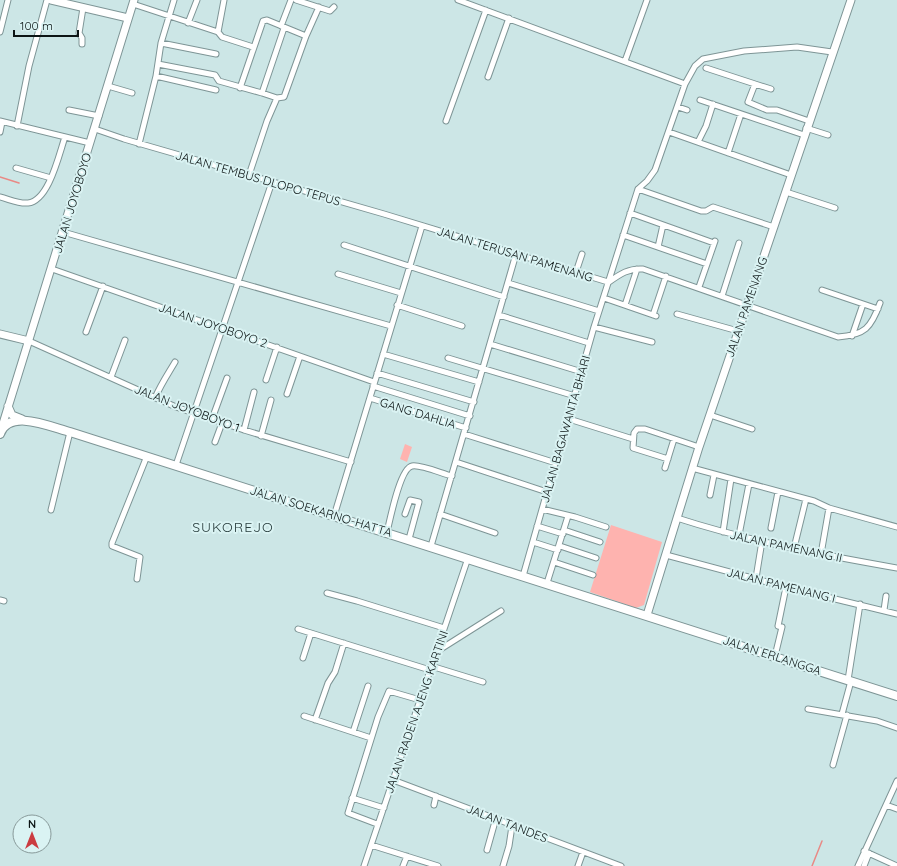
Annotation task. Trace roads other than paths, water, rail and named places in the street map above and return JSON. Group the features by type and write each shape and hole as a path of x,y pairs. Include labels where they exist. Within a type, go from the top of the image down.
{"main road":[{"path":"51,0 128,18"},
{"name":"JALAN PAMENANG","path":"647,615 692,468 786,192 806,128 851,0"},
{"name":"JALAN JOYOBOYO","path":"1,432 133,2"},
{"path":"0,334 29,342"},
{"path":"8,406 12,415 22,420"},
{"path":"1,432 13,420 22,420"},
{"name":"JALAN SOEKARNO-HATTA","path":"22,420 70,432 176,465 647,615"},
{"name":"JALAN ERLANGGA","path":"647,615 897,696"}],"street":[{"path":"0,32 8,0"},
{"path":"17,126 28,66 47,0"},
{"path":"139,144 156,76 161,43 174,0"},
{"path":"188,24 197,0"},
{"path":"218,32 224,0"},
{"path":"262,93 291,0"},
{"path":"296,0 319,8 333,9"},
{"path":"458,0 685,84"},
{"path":"625,61 647,0"},
{"path":"133,2 168,17 218,32 222,37 253,47"},
{"path":"82,44 82,38 79,33 83,8"},
{"path":"158,64 215,75 219,81 277,98 283,98 306,36 319,8"},
{"path":"446,121 472,54 486,10"},
{"path":"488,77 509,18"},
{"path":"240,88 263,21 267,20 306,36"},
{"path":"161,43 216,54"},
{"path":"638,189 644,186 654,170 669,132 685,84 694,66 703,59 744,52 797,47 832,52"},
{"path":"706,68 771,89"},
{"path":"156,76 216,90"},
{"path":"755,84 748,100 749,103 767,110 780,110 806,128"},
{"path":"108,86 132,93"},
{"path":"249,175 266,124 277,98"},
{"path":"700,100 741,114 806,128 828,135"},
{"path":"698,142 706,126 713,104"},
{"path":"678,107 687,110"},
{"path":"69,110 99,116"},
{"path":"728,153 741,114"},
{"path":"0,132 1,122 90,143"},
{"name":"JALAN TEMBUS DLOPO TEPUS","path":"95,129 139,144 422,226"},
{"path":"669,132 791,175"},
{"path":"0,197 20,203 30,203 44,191 51,178 65,137"},
{"path":"16,168 51,178"},
{"path":"176,465 272,182"},
{"path":"638,189 702,211 706,212 713,207 774,227"},
{"name":"JALAN BAGAWANTA BHARI","path":"523,576 589,343 638,189"},
{"path":"786,192 835,208"},
{"path":"630,213 715,241 699,287"},
{"path":"658,247 663,225"},
{"path":"334,516 422,226"},
{"name":"JALAN TERUSAN PAMENANG","path":"422,226 608,282"},
{"path":"63,232 391,326"},
{"path":"623,235 707,264"},
{"path":"722,296 740,243"},
{"path":"344,245 504,297"},
{"path":"431,546 516,254"},
{"path":"576,272 582,254"},
{"name":"JALAN JOYOBOYO 2","path":"52,269 222,328 374,384 470,416"},
{"path":"625,305 637,269"},
{"path":"608,282 620,274 637,269 666,276 747,304 834,337 860,334 868,328 880,303"},
{"path":"338,274 401,293"},
{"path":"604,298 655,316 666,276"},
{"path":"508,283 599,312"},
{"path":"86,332 103,286"},
{"path":"822,290 878,309"},
{"path":"852,336 863,304"},
{"path":"397,305 462,326"},
{"path":"677,314 738,331"},
{"path":"499,315 589,343"},
{"path":"594,327 652,342"},
{"path":"111,377 125,340"},
{"name":"JALAN JOYOBOYO 1","path":"29,342 111,377 155,398 193,413 261,436 351,462"},
{"path":"490,344 582,372"},
{"path":"266,380 277,348"},
{"path":"383,354 479,382"},
{"path":"287,394 300,356"},
{"path":"448,358 575,396"},
{"path":"155,398 164,378 168,375 175,362"},
{"path":"377,373 474,402"},
{"path":"212,419 227,378"},
{"path":"244,430 254,392"},
{"name":"GANG DAHLIA","path":"370,398 466,428"},
{"path":"261,436 272,400"},
{"path":"710,415 752,429"},
{"path":"568,419 633,439"},
{"path":"215,442 222,423"},
{"path":"668,459 634,449 632,446 634,433 639,428 699,447"},
{"path":"51,510 70,432"},
{"path":"464,434 556,463"},
{"path":"665,468 674,439"},
{"path":"137,579 140,557 112,546 112,544 147,456"},
{"path":"456,462 547,492"},
{"path":"387,532 402,479 408,468 414,466 452,476"},
{"path":"692,468 731,480 806,499 829,508 897,527"},
{"path":"710,495 714,475"},
{"path":"723,532 731,480"},
{"path":"739,536 749,484"},
{"path":"771,528 778,492"},
{"path":"794,548 806,499"},
{"path":"406,514 410,500 419,502 410,539"},
{"path":"821,554 829,508"},
{"path":"542,510 575,517 606,527"},
{"path":"440,514 495,533"},
{"path":"547,584 568,516"},
{"name":"JALAN PAMENANG II","path":"677,518 739,536 821,554 897,568"},
{"path":"537,526 600,542"},
{"path":"756,578 762,541"},
{"path":"533,542 596,558"},
{"name":"JALAN PAMENANG I","path":"666,555 786,587 897,614"},
{"name":"JALAN RADEN AJENG KARTINI","path":"364,866 468,558"},
{"path":"554,562 593,575"},
{"path":"775,656 782,627 778,626 786,587"},
{"path":"327,593 352,599 444,628"},
{"path":"884,610 886,596"},
{"path":"833,765 845,715 860,604"},
{"path":"436,652 501,611"},
{"path":"298,629 483,682"},
{"path":"303,658 311,633"},
{"path":"315,720 328,683 335,672 344,643"},
{"path":"353,732 368,686"},
{"path":"378,824 348,814 371,738 389,691 420,700"},
{"path":"808,709 877,721 897,728"},
{"path":"304,716 371,738"},
{"name":"JALAN TANDES","path":"392,780 621,866"},
{"path":"864,866 867,852 896,784"},
{"path":"434,805 436,796"},
{"path":"352,798 384,808"},
{"path":"886,805 897,809"},
{"path":"487,850 496,818"},
{"path":"503,866 510,846 512,826"},
{"path":"371,845 407,856 421,864 438,866"},
{"path":"578,866 583,852"},
{"path":"867,852 888,864 897,866"},
{"path":"858,866 867,852"},
{"path":"403,866 407,856"}],"waterway":[{"path":"0,177 19,183"},
{"path":"812,866 822,841"}],"district":[{"name":"SUKOREJO","path":"233,527"}]}
